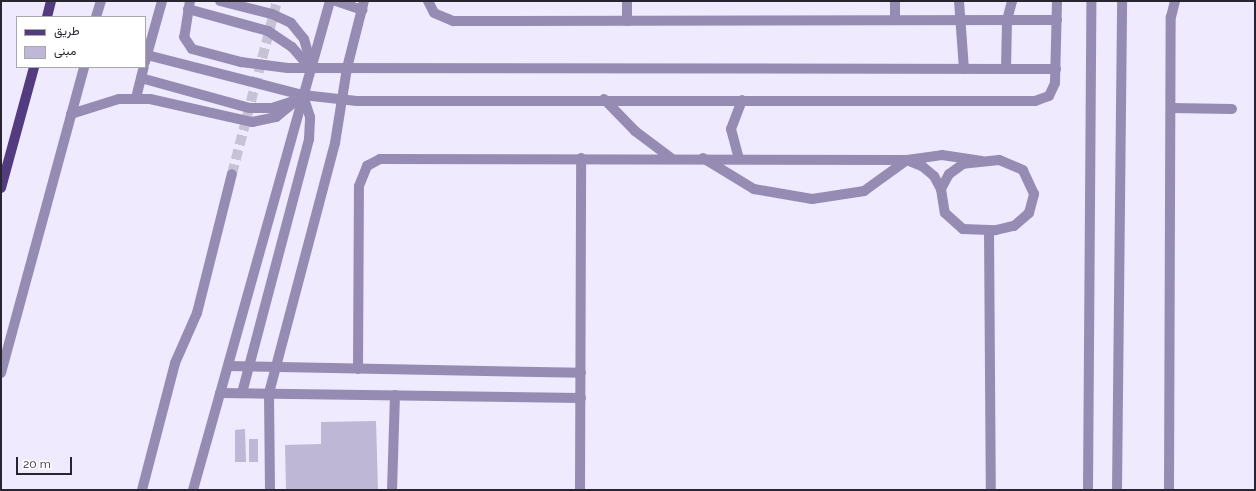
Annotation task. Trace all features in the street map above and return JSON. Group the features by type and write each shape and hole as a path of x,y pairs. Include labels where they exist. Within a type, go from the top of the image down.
{"main road":[{"path":"47,16 51,1"},
{"path":"1,188 34,68"}],"street":[{"path":"96,16 101,1"},
{"path":"162,1 146,59 303,95 340,100 1035,101 1049,96 1053,90 1056,70 1057,1"},
{"path":"220,1 291,23 308,48 311,68"},
{"path":"193,490 330,1"},
{"path":"270,490 269,394 335,143 340,100 363,6 336,1"},
{"path":"428,1 434,13 453,21 1057,20"},
{"path":"627,1 627,21"},
{"path":"895,20 896,1"},
{"path":"960,1 963,20 964,69"},
{"path":"1006,69 1007,20 1012,1"},
{"path":"1088,490 1092,1"},
{"path":"1117,490 1122,1"},
{"path":"1169,490 1171,17 1175,1"},
{"path":"311,68 292,47 268,31 189,5 184,37 192,48 241,62 311,68 1056,70"},
{"path":"1,373 84,68"},
{"path":"136,98 144,68"},
{"path":"141,78 261,109 283,105 303,95"},
{"path":"72,114 103,103 136,98 178,103 229,120 252,122 276,117 303,95"},
{"path":"242,393 309,139 310,117 303,95"},
{"path":"604,100 635,131 671,158"},
{"path":"739,158 731,129 742,100"},
{"path":"1171,108 1232,110"},
{"path":"358,369 359,186 367,166 387,157 907,160 942,155 982,161"},
{"path":"580,490 581,158"},
{"path":"703,158 754,190 812,199 842,198 864,191 907,160"},
{"path":"907,160 929,170 941,189 942,205 950,220 963,229 989,230 1023,220 1034,194 1028,177 1016,165 998,160 982,161 956,168 941,189"},
{"path":"142,490 175,364 196,313 232,174"},
{"path":"989,230 991,490"},
{"path":"228,366 581,373"},
{"path":"220,393 581,398"},
{"path":"392,490 395,395"}],"building":[{"path":"376,421 378,490 286,490 285,445 321,444 321,422"},
{"path":"245,429 246,462 235,462 235,430"},
{"path":"249,439 258,439 258,462 249,462"}],"tunnel":[{"path":"232,174 277,1"}]}
